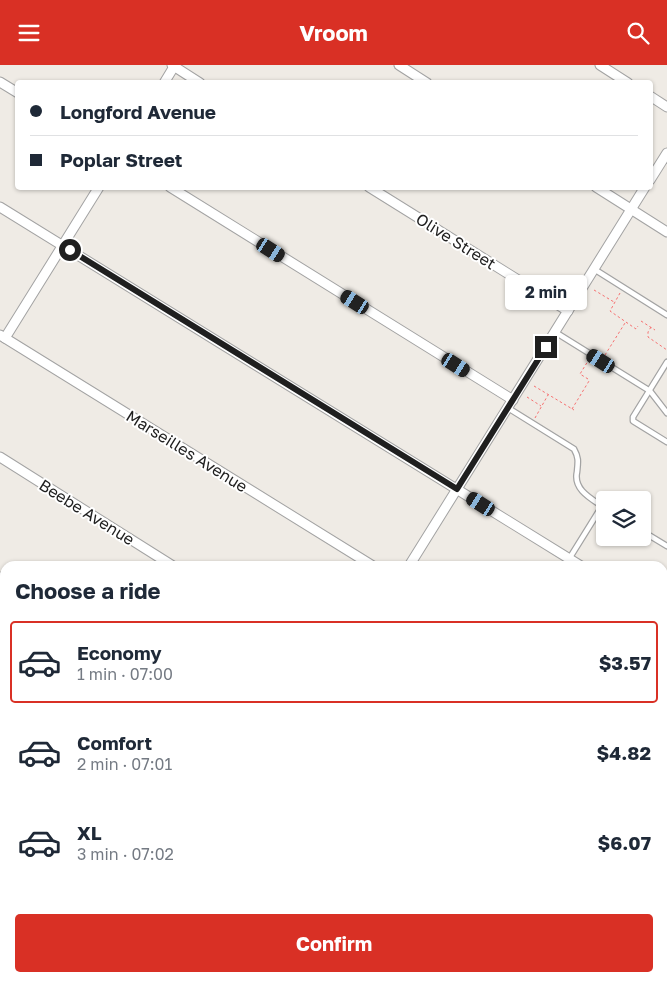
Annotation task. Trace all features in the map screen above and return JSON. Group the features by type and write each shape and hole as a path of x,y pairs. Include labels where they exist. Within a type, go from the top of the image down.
{"street":[{"path":"166,80 173,65 196,80"},
{"path":"399,65 422,80"},
{"path":"600,65 623,80"},
{"path":"0,82 15,91"},
{"path":"653,98 667,107"},
{"path":"653,175 667,153"},
{"path":"2,337 63,246 97,190"},
{"path":"175,190 513,400"},
{"name":"Olive Street","path":"374,190 568,311"},
{"path":"601,190 667,231"},
{"path":"412,561 643,190"},
{"path":"0,207 572,561"},
{"name":"Marseilles Avenue","path":"2,337 365,561"},
{"name":"Beebe Avenue","path":"0,457 165,561"}],"lane":[{"path":"594,269 667,315"},
{"path":"555,332 650,391 667,413"},
{"path":"667,362 633,417 633,421 667,442"},
{"path":"508,409 574,449 578,456 579,464 576,479 584,494 596,502"},
{"path":"569,559 596,518"},
{"path":"651,536 667,546"}],"path":[{"path":"594,290 614,302"},
{"path":"621,291 610,311 636,329 638,326"},
{"path":"641,321 655,330"},
{"path":"603,357 625,322"},
{"path":"651,327 648,337 667,350"},
{"path":"572,409 588,381 588,379 580,374 588,361"},
{"path":"534,386 574,411"},
{"path":"533,420 549,395"},
{"path":"527,397 542,406"}],"route":[{"path":"70,250 457,489 546,347"}]}
